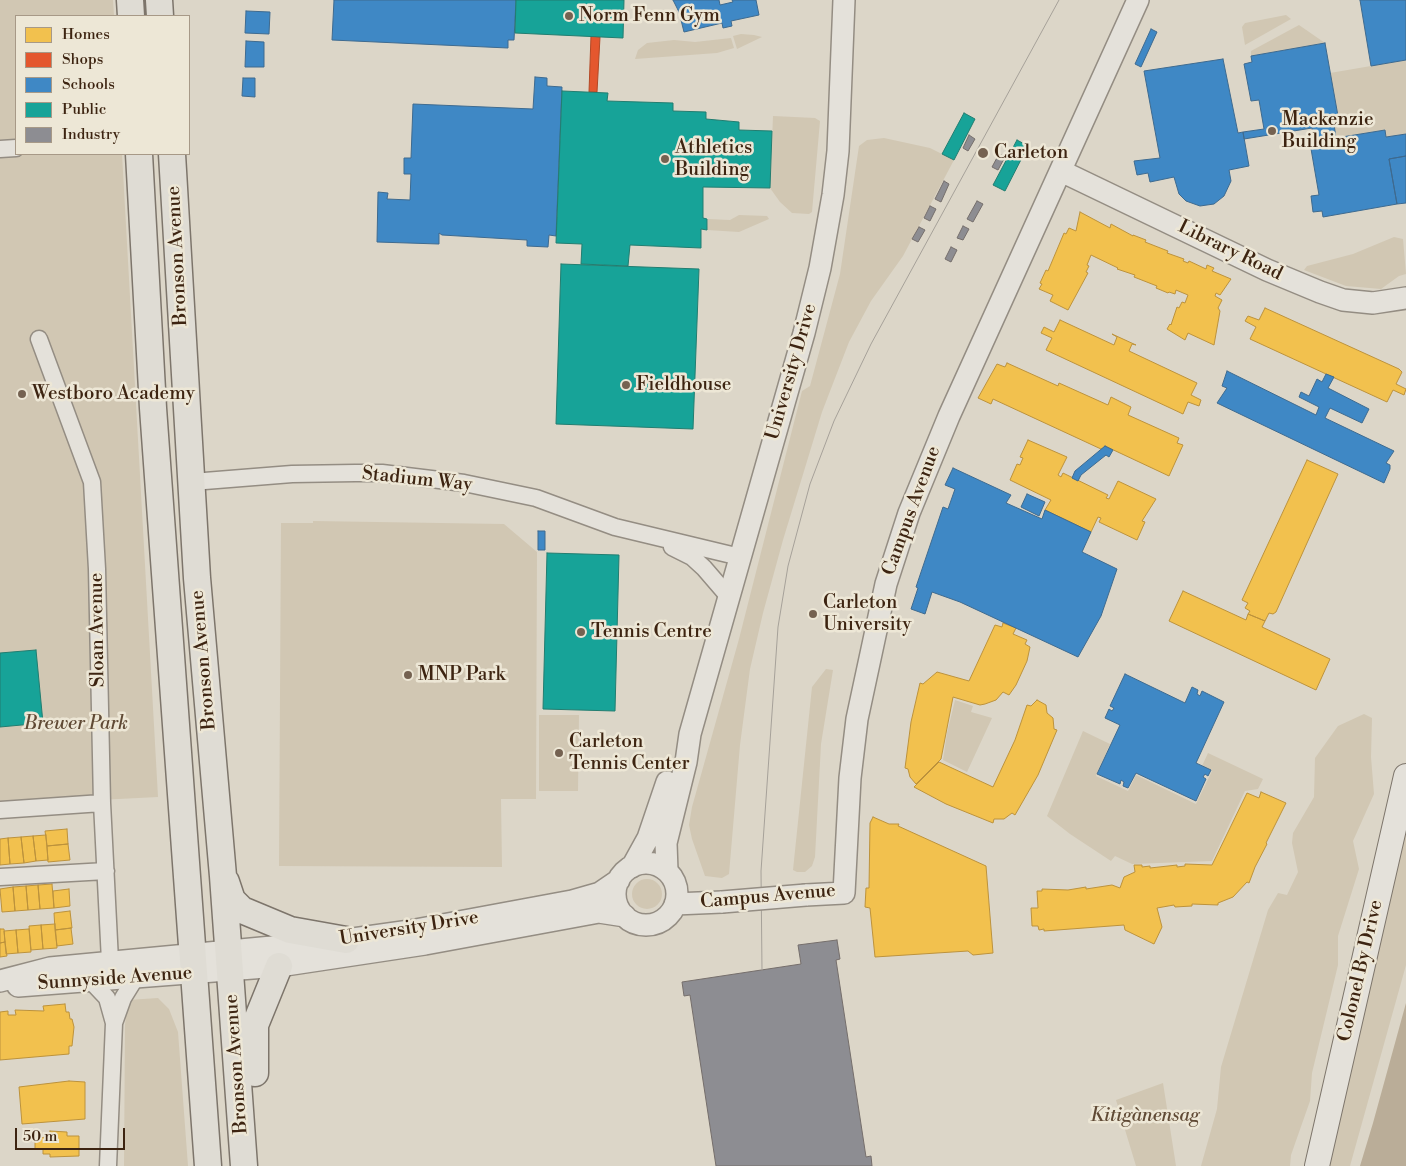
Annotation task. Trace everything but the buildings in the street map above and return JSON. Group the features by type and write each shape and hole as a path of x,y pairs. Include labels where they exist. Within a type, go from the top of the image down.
{"main road":[{"path":"130,0 131,15"},
{"path":"159,0 160,15"},
{"name":"Bronson Avenue","path":"138,155 152,408 208,1166"},
{"name":"Bronson Avenue","path":"172,155 197,578 223,876 244,1166"},
{"name":"Colonel By Drive","path":"1317,1166 1406,776"},
{"path":"223,876 232,900 242,910 290,930 346,940"},
{"path":"250,1166 257,1116 253,1030 279,966"}],"street":[{"name":"University Drive","path":"667,871 666,842 686,762 690,734 804,333 824,246 838,151 844,0"},
{"name":"Campus Avenue","path":"675,904 844,893 850,778 857,719 863,682 892,564 930,458 1138,0"},
{"path":"0,149 15,148"},
{"name":"Library Road","path":"1061,171 1267,270 1320,292 1343,300 1372,303 1406,298"},
{"name":"Sloan Avenue","path":"38,340 92,482 102,803 110,961"},
{"name":"Stadium Way","path":"192,482 292,474 382,473 482,486 536,498 635,532 692,557 713,577 728,598"},
{"name":"Stadium Way","path":"635,532 740,557"},
{"name":"University Drive","path":"229,960 437,926 572,901 600,893 625,873 648,838 675,761 690,734"},
{"path":"0,810 102,803"},
{"path":"650,863 667,871 676,886 675,904 667,916 652,924 632,922 625,916 616,899 625,873 650,863"},
{"path":"0,877 106,871"},
{"name":"University Drive","path":"229,960 279,966 425,944 599,912 625,916"},
{"name":"Sunnyside Avenue","path":"0,981 50,968 110,961 193,963 229,960"},
{"name":"Sunnyside Avenue","path":"0,986 136,977 193,963"},
{"path":"108,1166 114,1023 123,998 136,977"},
{"path":"90,981 106,998 114,1023"}],"green space":[{"name":"Brewer Park","path":"0,0 113,0 114,15 15,15 15,155 122,155 158,797 0,805"},
{"path":"1286,15 1291,19 1245,45 1242,27 1245,23"},
{"path":"1299,25 1325,43 1251,56 1251,51"},
{"path":"741,34 762,37 737,49 733,36"},
{"path":"731,38 734,48 717,53 635,59 638,50 647,43 674,40 695,42"},
{"path":"1406,60 1406,134 1386,137 1384,130 1336,138 1333,117 1337,116 1330,73"},
{"path":"773,116 815,118 820,121 812,212 809,214 792,213 780,202 770,188"},
{"path":"884,138 930,148 954,160 903,256 871,301 849,342 822,412 783,540 750,669 740,745 729,874 722,878 705,876 689,825 692,807 739,639 802,391 810,386 840,274 859,146 867,140"},
{"path":"739,215 767,216 769,219 739,232 707,230 708,219 730,220"},
{"path":"1394,237 1403,239 1406,274 1399,276 1381,289 1346,286 1304,270 1307,266 1353,254"},
{"name":"MNP Park","path":"313,521 504,524 537,552 536,799 501,799 502,867 279,866 281,523 313,523"},
{"path":"826,669 833,670 821,744 815,857 812,866 805,872 797,872 793,870 812,687"},
{"path":"955,700 973,706 971,712 992,718 967,772 943,760"},
{"path":"1364,714 1372,718 1371,757 1374,794 1353,841 1359,869 1338,936 1338,965 1312,1073 1310,1101 1291,1155 1290,1166 1201,1166 1217,1109 1221,1067 1268,910 1278,893 1287,895 1298,872 1292,843 1293,833 1314,797 1315,758 1338,726"},
{"name":"Carleton Tennis Center","path":"539,715 579,715 578,791 539,791"},
{"path":"1083,731 1110,744 1096,776 1128,791 1136,775 1196,804 1212,771 1202,766 1208,753 1263,779 1258,789 1245,791 1212,861 1132,864 1115,856 1111,861 1047,816"},
{"path":"1406,818 1406,965 1350,1166 1326,1166"},
{"path":"647,879 658,883 662,894 658,905 647,909 636,905 632,894 636,883"},
{"path":"158,998 169,1009 178,1032 188,1166 124,1166 125,1025 128,1000"},
{"name":"Kitigànensag","path":"1163,1083 1176,1166 1136,1166 1116,1100"}],"shaded area":[{"path":"1406,1003 1406,1166 1360,1166 1373,1123"}],"tram line":[{"path":"762,970 761,871 778,627 788,566 810,484 834,421 871,344 1059,0"}],"place":[{"name":"Norm Fenn Gym","path":"569,16"},
{"name":"Mackenzie Building","path":"1272,131"},
{"name":"Carleton","path":"983,153"},
{"name":"Athletics Building","path":"665,159"},
{"name":"Fieldhouse","path":"626,385"},
{"name":"Westboro Academy","path":"22,394"},
{"name":"Carleton University","path":"813,614"},
{"name":"Tennis Centre","path":"581,632"},
{"name":"MNP Park","path":"408,675"},
{"name":"Carleton Tennis Center","path":"559,753"}]}
